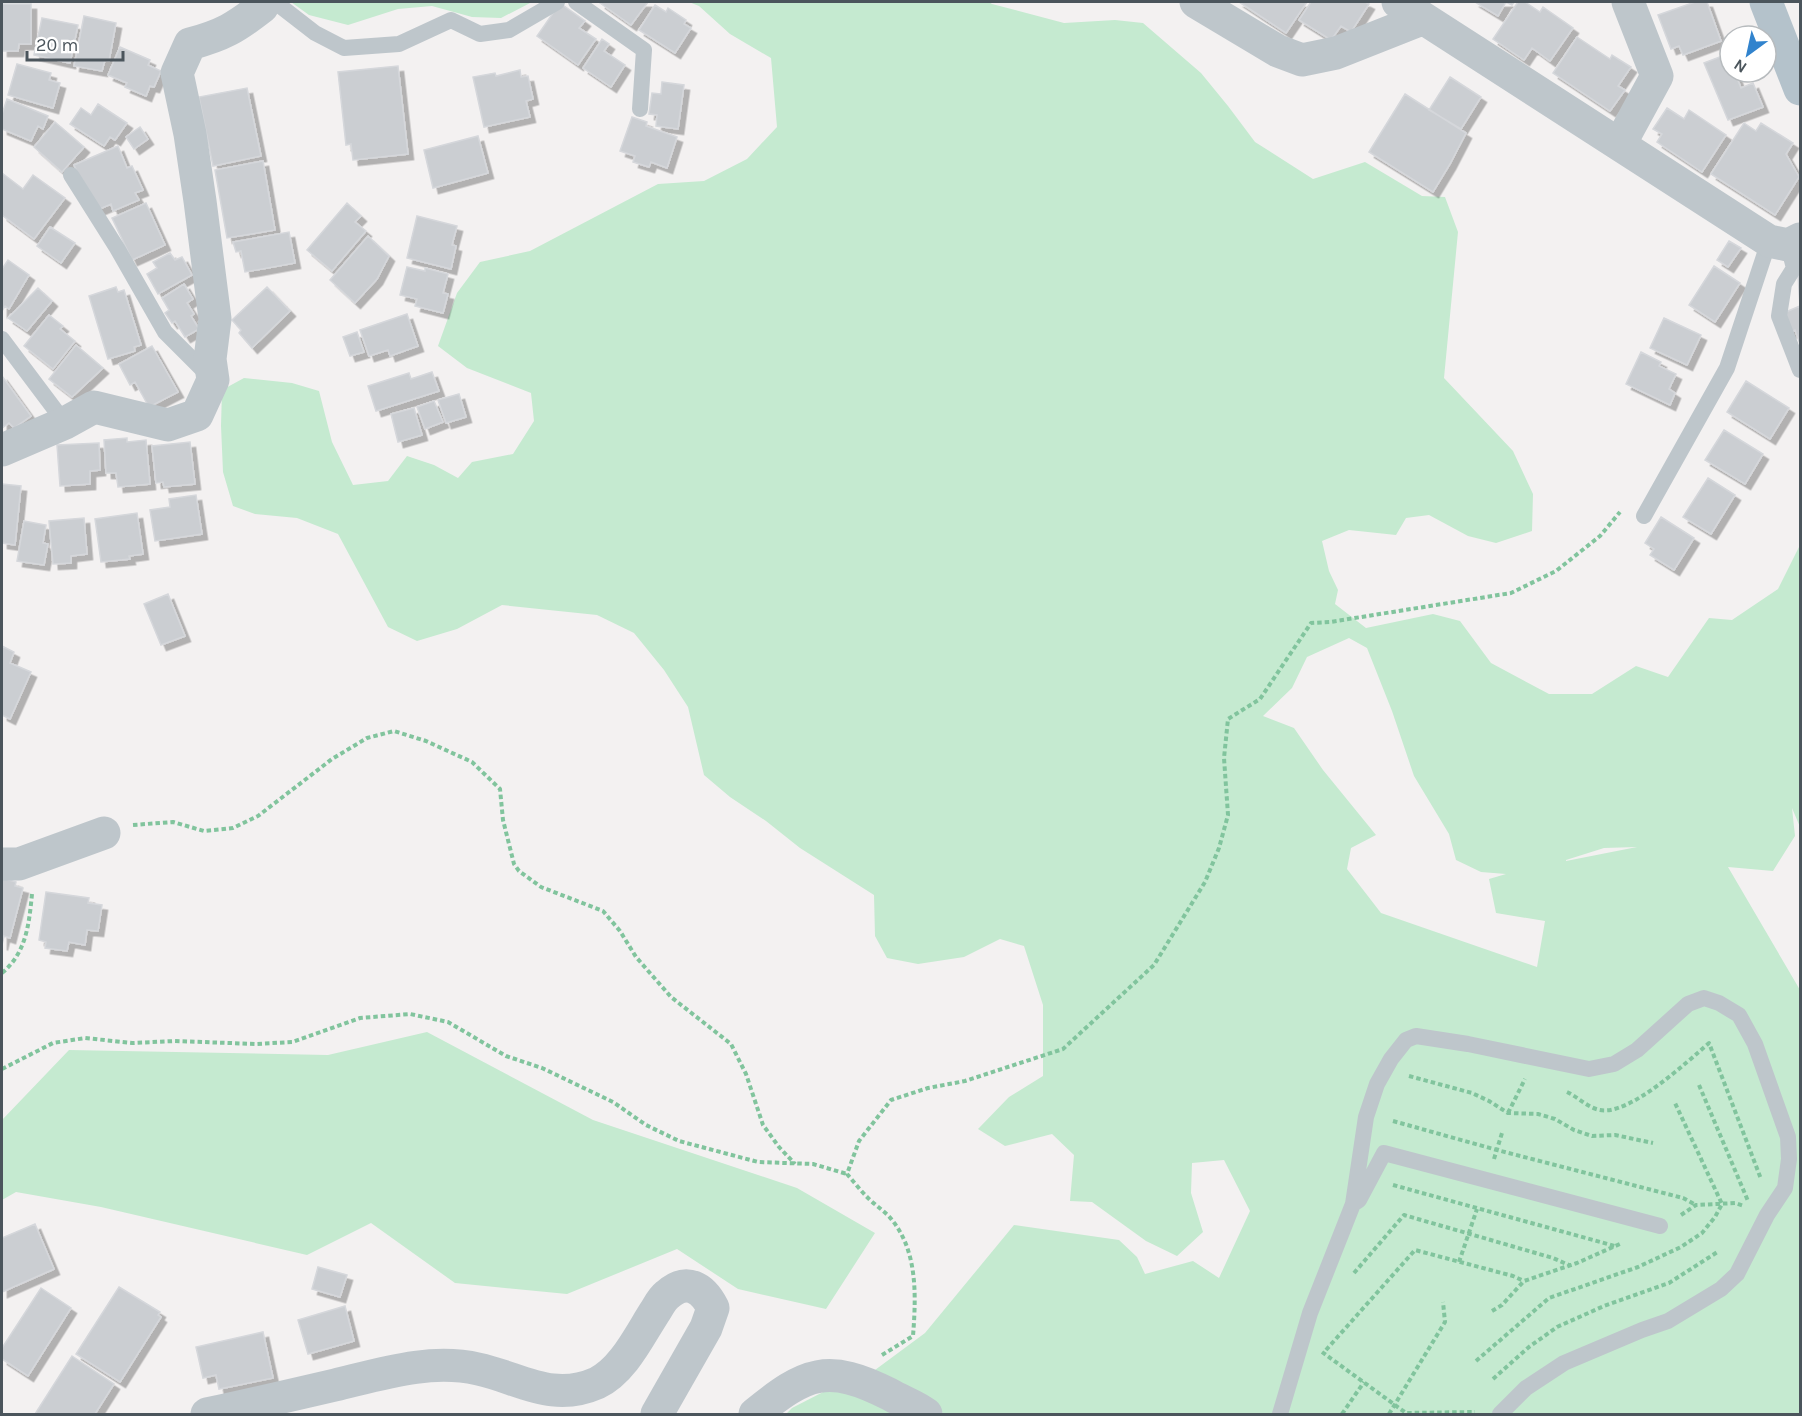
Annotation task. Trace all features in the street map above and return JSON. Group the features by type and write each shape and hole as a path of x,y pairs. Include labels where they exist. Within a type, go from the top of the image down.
{"main road":[{"path":"1766,2 1800,89"}],"street":[{"path":"2,450 65,423 94,407 168,426 197,415 213,380 210,359 215,319 199,190 177,73 190,44 217,37 236,27 262,8 262,2"},
{"path":"1196,2 1278,51 1302,60 1336,53 1410,10 1620,144 1786,242"},
{"path":"1620,144 1657,76 1628,2"},
{"path":"14,863 104,833"},
{"path":"207,1414 400,1370 440,1365 478,1369 534,1388 576,1389 596,1383 610,1375 623,1360 666,1295 681,1287 694,1286 706,1294 712,1308 706,1328 657,1414"},
{"path":"755,1414 786,1391 805,1380 819,1376 848,1376 875,1387 926,1414"}],"lane":[{"path":"274,2 315,33 344,48 399,44 451,20 480,34 509,30 557,2"},
{"path":"576,2 644,50 640,109"},
{"path":"71,175 117,248 165,332 213,380"},
{"path":"1786,242 1794,268 1784,284 1779,316 1800,370"},
{"path":"1644,516 1727,368 1786,242"},
{"path":"2,339 65,423"},
{"path":"1280,1414 1321,1284 1353,1204 1366,1117 1377,1084 1406,1040 1416,1036 1468,1044 1589,1069 1614,1064 1637,1050 1688,1004 1704,998 1719,1003 1739,1015 1755,1044 1788,1137 1789,1159 1785,1188 1737,1274 1721,1289 1668,1321 1642,1329 1564,1363 1526,1388 1502,1412"},
{"path":"1353,1204 1359,1200 1384,1153 1660,1226"}],"path":[{"path":"847,1174 859,1141 891,1100 928,1088 965,1081 1063,1049 1154,965 1205,882 1220,848 1228,815 1224,758 1228,719 1260,699 1311,623 1330,622 1511,593 1556,571 1600,536 1626,505"},
{"path":"104,833 139,823 173,822 204,831 233,828 258,816 332,759 367,738 394,731 426,741 472,762 500,789 503,820 514,864 519,871 541,887 603,911 620,931 636,957 671,997 731,1044 746,1074 763,1125 778,1147 795,1164"},
{"path":"2,973 15,962 27,934 32,895 14,863"},
{"path":"2,1069 53,1043 86,1038 132,1043 292,1042 360,1018 410,1014 448,1022 506,1056 542,1068 613,1102 646,1125 679,1141 758,1162 813,1164 847,1174 892,1220 906,1243 912,1268 916,1304 913,1336 848,1376"},
{"path":"1562,1090 1600,1110 1619,1108 1646,1094 1709,1043 1772,1208"},
{"path":"1508,1113 1524,1082 1532,1058"},
{"path":"1386,1070 1472,1093 1508,1113 1538,1114 1555,1119 1574,1130 1592,1136 1615,1135 1653,1143"},
{"path":"1524,1082 1529,1086"},
{"path":"1476,1361 1549,1298 1662,1257 1702,1233 1715,1217 1722,1204 1676,1103"},
{"path":"1393,1121 1683,1198 1696,1204"},
{"path":"1384,1182 1615,1246"},
{"path":"1350,1279 1404,1215 1552,1258 1571,1266"},
{"path":"1323,1353 1414,1250 1513,1276 1524,1281"},
{"path":"1389,1414 1445,1322 1443,1302"},
{"path":"1303,1338 1406,1413 1502,1412"},
{"path":"1342,1414 1364,1382"}],"green space":[{"path":"291,2 532,2 501,18 472,17 432,6 398,9 348,25 309,15"},
{"path":"689,2 989,2 1064,23 1115,20 1143,23 1201,73 1255,142 1313,179 1365,162 1422,196 1445,197 1458,232 1444,378 1513,451 1533,494 1532,531 1496,543 1468,536 1429,515 1406,518 1396,535 1349,530 1322,541 1329,571 1338,590 1335,604 1366,628 1433,614 1460,621 1491,663 1549,694 1592,694 1636,666 1668,677 1709,618 1732,620 1778,589 1800,545 1800,827 1792,808 1795,836 1773,871 1728,867 1800,990 1800,1414 944,1414 930,1402 875,1370 925,1333 1014,1225 1119,1240 1137,1257 1145,1274 1193,1261 1219,1278 1250,1211 1224,1160 1192,1163 1191,1193 1203,1232 1177,1256 1146,1241 1092,1202 1070,1201 1074,1155 1052,1134 1005,1146 978,1129 1009,1097 1043,1076 1043,1005 1024,946 1000,939 964,957 918,964 887,958 875,936 874,895 800,848 704,775 688,707 664,670 634,633 597,615 502,605 457,629 417,641 388,627 338,534 297,518 255,514 233,506 223,472 222,390 244,378 292,383 319,391 332,442 353,485 388,481 407,456 434,465 458,478 472,462 513,454 534,421 531,393 467,368 438,346 457,293 480,262 530,251 658,184 704,181 747,159 777,127 771,58 730,34 699,6","holes":["1349,638 1367,648 1414,776 1449,834 1456,860 1481,872 1506,874 1489,879 1496,913 1545,921 1537,967 1381,913 1347,869 1351,848 1376,835 1323,770 1294,728 1263,716 1292,688 1307,657","1637,847 1566,861 1604,848"]},
{"path":"427,1032 593,1120 797,1188 875,1233 826,1309 738,1289 677,1249 567,1294 455,1283 371,1223 307,1255 101,1207 16,1192 2,1200 2,1120 69,1050 328,1055"},
{"path":"827,1390 866,1397 897,1414 786,1414 792,1408"}],"building":[{"path":"601,2 648,2 631,25"},
{"path":"1239,2 1307,2 1286,33"},
{"path":"1311,2 1365,2 1369,4 1351,32 1341,26 1331,40 1299,20"},
{"path":"1475,2 1506,2 1498,16"},
{"path":"1518,2 1525,2 1540,12 1543,7 1573,28 1550,61 1532,48 1524,60 1493,39"},
{"path":"1695,2 1707,2 1718,33 1718,42 1683,55 1679,46 1671,49 1658,15"},
{"path":"560,3 585,21 579,28 596,39 578,65 537,36"},
{"path":"2,4 31,4 31,44 19,44 18,51 2,51"},
{"path":"655,5 666,12 668,8 686,20 684,24 691,28 675,53 639,30"},
{"path":"84,16 116,23 109,61 105,60 102,71 74,66"},
{"path":"42,18 78,25 70,63 34,55"},
{"path":"1577,37 1610,59 1612,55 1631,67 1618,86 1625,90 1610,111 1553,73"},
{"path":"602,39 609,44 604,51 625,65 611,87 583,68"},
{"path":"120,47 150,60 148,65 161,71 154,87 150,86 146,96 125,87 127,83 108,75"},
{"path":"1718,58 1718,84 1739,84 1741,88 1753,84 1763,107 1728,120 1704,63"},
{"path":"17,64 51,73 49,80 60,83 53,108 8,95"},
{"path":"398,66 408,154 353,160 351,144 346,145 338,72"},
{"path":"520,70 521,77 528,76 533,99 526,101 530,117 484,127 473,77 495,73 496,76"},
{"path":"1450,77 1481,97 1461,129 1429,110"},
{"path":"662,82 684,85 678,129 656,126 657,115 649,114 652,93 661,94"},
{"path":"247,88 261,156 213,166 199,97"},
{"path":"1405,94 1466,133 1433,192 1369,152"},
{"path":"7,99 48,116 43,129 38,126 31,141 2,129 2,114"},
{"path":"98,104 127,123 115,140 110,137 104,146 70,124 81,108 91,115"},
{"path":"1667,108 1684,119 1689,110 1726,135 1702,172 1657,142 1662,134 1653,129"},
{"path":"632,117 647,122 646,126 677,137 667,168 651,162 649,167 633,162 635,156 620,151"},
{"path":"55,122 84,147 62,172 34,147"},
{"path":"1744,123 1756,131 1761,123 1793,143 1786,154 1799,177 1775,215 1711,174"},
{"path":"140,127 148,139 134,149 126,137"},
{"path":"478,136 488,173 433,188 424,150"},
{"path":"118,146 127,168 132,166 143,190 135,193 139,200 113,211 111,204 95,211 74,165"},
{"path":"263,161 275,230 227,238 215,170"},
{"path":"2,173 23,189 33,175 65,198 34,239 2,215"},
{"path":"146,203 165,245 132,260 112,218"},
{"path":"347,203 361,216 355,222 366,231 332,271 307,250"},
{"path":"417,216 457,226 452,245 456,246 451,269 407,258"},
{"path":"50,227 75,243 61,263 37,246"},
{"path":"289,232 295,263 245,272 241,251 236,252 233,242"},
{"path":"368,236 389,256 377,279 355,303 330,280"},
{"path":"1729,241 1741,248 1728,267 1717,260"},
{"path":"170,253 175,260 182,257 192,275 158,294 147,274 157,268 153,262"},
{"path":"8,260 29,275 9,309 5,306 2,311 2,269"},
{"path":"1714,266 1740,283 1715,322 1689,305"},
{"path":"407,267 425,271 425,268 448,274 443,293 448,294 443,313 415,306 417,299 400,295"},
{"path":"1800,273 1800,306 1798,274"},
{"path":"184,284 193,299 187,303 194,314 191,316 199,329 185,337 175,321 172,323 165,313 169,310 162,298"},
{"path":"116,287 118,292 124,290 141,345 134,347 135,351 108,359 89,296"},
{"path":"267,287 290,311 252,348 239,333 241,330 232,320"},
{"path":"38,288 52,301 27,331 8,318"},
{"path":"1800,306 1800,344 1795,330 1789,333 1781,314"},
{"path":"407,314 418,346 390,356 388,350 369,356 360,330"},
{"path":"49,315 63,326 60,329 75,341 53,369 24,346"},
{"path":"1664,318 1701,335 1687,365 1650,348"},
{"path":"357,332 364,352 350,356 343,337"},
{"path":"76,345 103,368 72,397 49,379"},
{"path":"152,346 178,392 149,407 135,382 130,385 119,364"},
{"path":"1641,352 1661,362 1659,366 1676,374 1669,389 1675,393 1670,405 1626,384"},
{"path":"432,372 439,391 376,411 368,386 409,373 411,379"},
{"path":"2,376 31,416 14,428 9,423 2,428"},
{"path":"1746,381 1789,408 1770,439 1727,412"},
{"path":"459,394 466,417 446,423 438,400"},
{"path":"434,401 443,422 425,429 417,407"},
{"path":"414,408 422,435 398,442 391,414"},
{"path":"1724,430 1763,454 1745,484 1705,460"},
{"path":"127,438 127,442 146,440 150,484 118,487 116,473 106,473 104,440"},
{"path":"190,442 195,484 164,487 163,482 156,483 152,446"},
{"path":"99,443 100,470 90,471 90,484 60,486 57,445"},
{"path":"1708,478 1735,495 1711,534 1683,517"},
{"path":"2,484 21,486 15,545 2,543"},
{"path":"196,495 202,534 155,541 150,510 170,507 169,499"},
{"path":"137,513 143,554 129,556 130,559 101,562 95,519"},
{"path":"1661,517 1694,538 1674,570 1650,555 1654,549 1645,543"},
{"path":"84,518 87,554 71,556 71,563 53,564 49,521"},
{"path":"24,521 46,525 43,543 48,544 44,565 17,561"},
{"path":"168,594 185,636 161,645 144,604"},
{"path":"2,646 14,652 10,663 31,672 10,719 2,715"},
{"path":"2,878 16,882 15,886 23,888 10,938 4,936 2,945"},
{"path":"46,892 89,898 88,903 102,905 98,931 87,930 85,945 69,942 67,951 45,948 46,942 39,940"},
{"path":"35,1224 54,1269 2,1292 2,1238"},
{"path":"318,1267 347,1275 340,1297 312,1289"},
{"path":"119,1287 160,1312 158,1315 161,1317 120,1382 76,1354"},
{"path":"41,1288 71,1308 28,1376 2,1359 2,1348"},
{"path":"345,1306 354,1341 308,1354 298,1320"},
{"path":"263,1332 273,1378 219,1389 216,1375 203,1378 196,1347"},
{"path":"72,1356 114,1384 95,1414 35,1414"}]}
